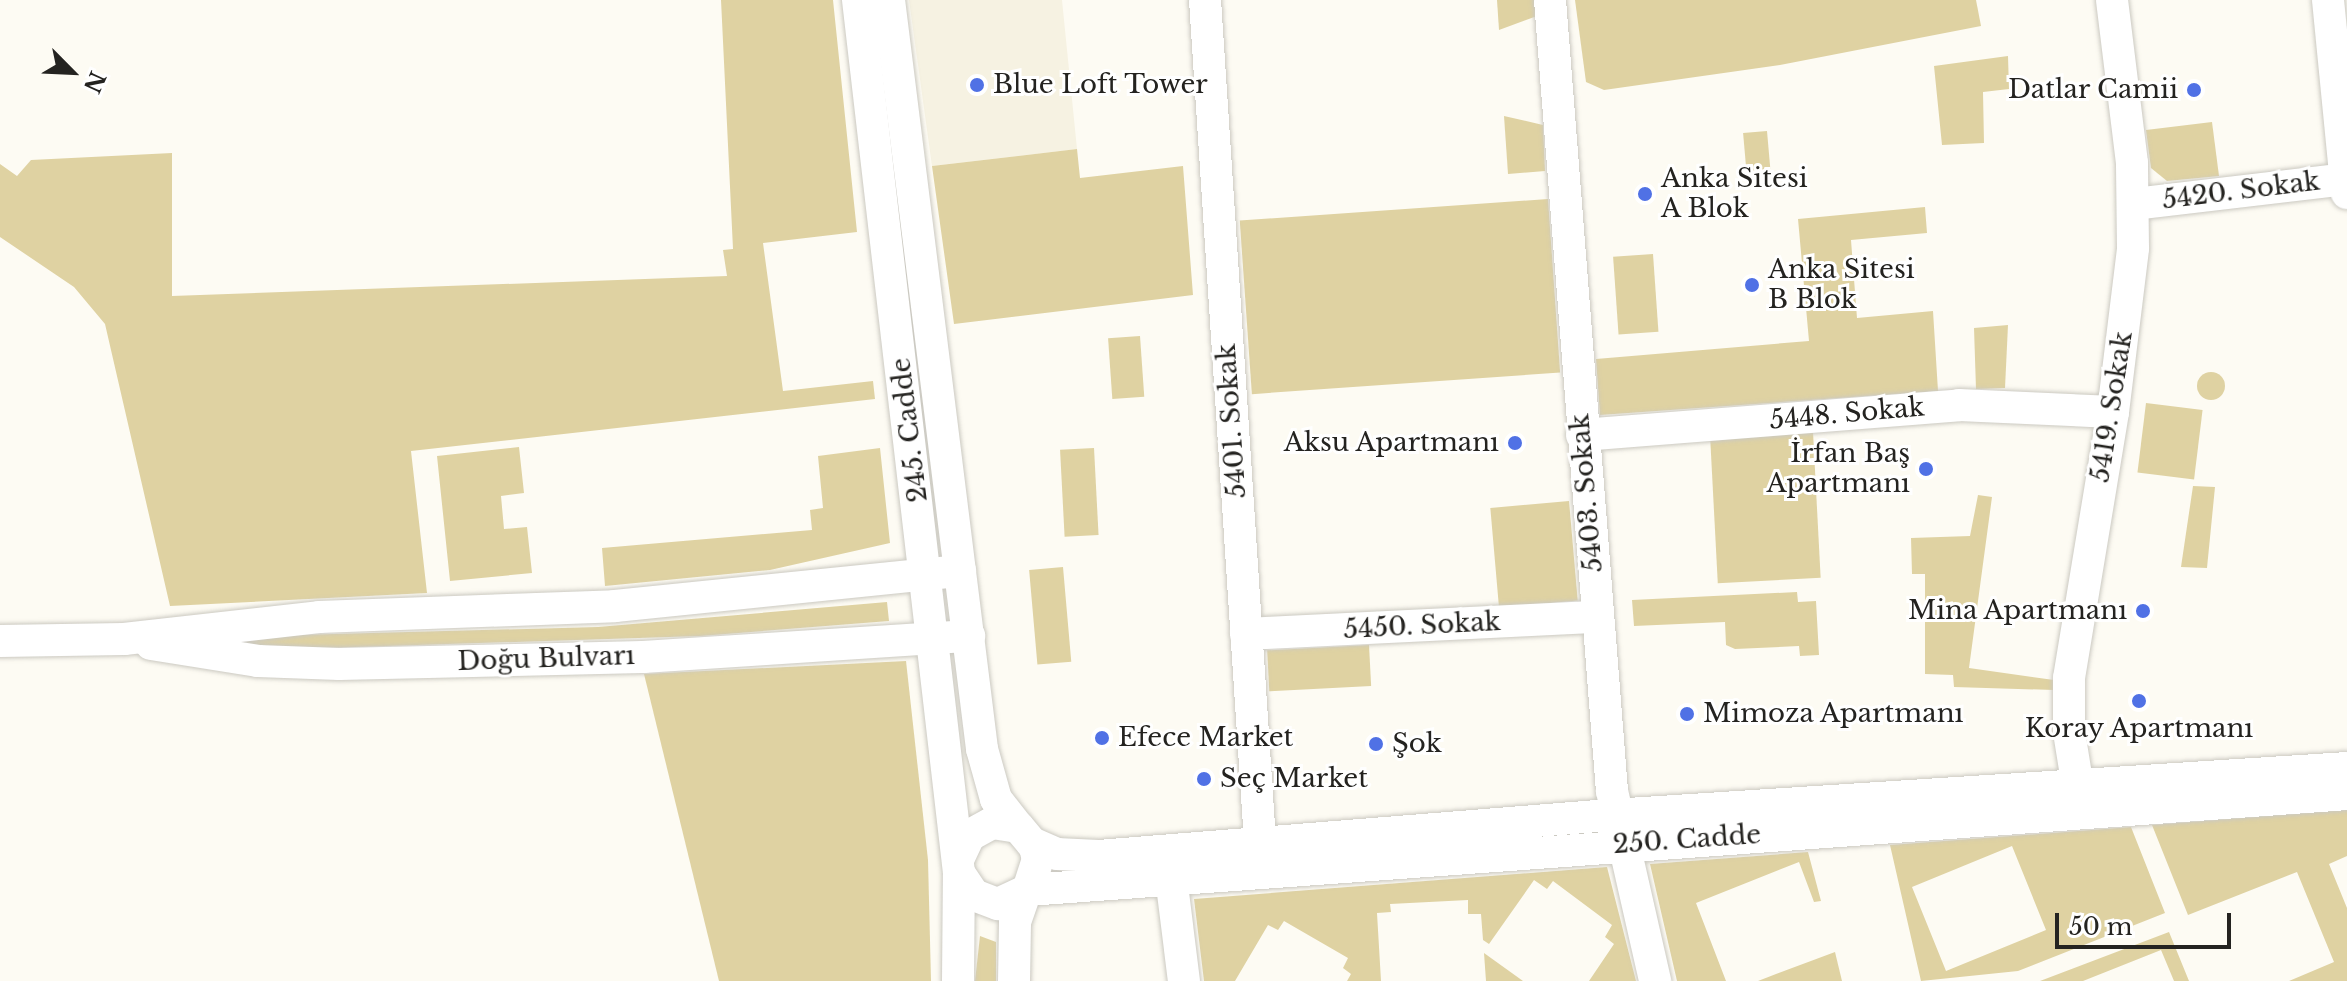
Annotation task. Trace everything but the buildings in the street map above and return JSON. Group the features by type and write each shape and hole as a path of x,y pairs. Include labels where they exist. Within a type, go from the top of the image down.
{"street":[{"name":"245. Cadde","path":"858,0 935,639 958,866 958,981"},
{"name":"245. Cadde","path":"889,0 987,774 996,799 1025,835"},
{"name":"5401. Sokak","path":"1205,0 1260,842"},
{"name":"5403. Sokak","path":"1550,0 1597,617 1619,830 1655,981"},
{"name":"5419. Sokak","path":"2080,799 2069,678 2113,412 2134,204 2112,0"},
{"path":"2328,0 2346,184"},
{"name":"5420. Sokak","path":"2134,204 2346,184"},
{"name":"5448. Sokak","path":"1582,435 1959,405 2113,412"},
{"name":"Doğu Bulvarı","path":"0,641 124,639 250,622 615,606 960,571"},
{"name":"5450. Sokak","path":"1246,634 1597,617"},
{"name":"Doğu Bulvarı","path":"124,639 258,661 339,664 643,657 969,636"},
{"name":"250. Cadde","path":"2080,799 2347,768"},
{"name":"250. Cadde","path":"1025,835 1076,856 1260,842 1619,830 2080,799 2347,794"},
{"path":"1014,981 1015,922 1038,860 1025,835 992,823 979,827 969,836 958,866 964,885 985,902 1011,901 1026,892"},
{"name":"250. Cadde","path":"1026,892 1619,830"},
{"path":"1171,877 1184,981"}],"shaded area":[{"path":"721,0 833,0 857,232 763,243 783,391 873,381 875,399 411,451 427,593 170,606 105,324 74,287 0,237 0,164 17,176 31,160 172,153 172,296 727,276 723,250 733,249"},
{"path":"909,0 1062,0 1077,149 932,166"},
{"path":"1497,0 1536,0 1537,16 1499,30"},
{"path":"1575,0 1976,0 1981,26 1780,65 1604,90 1586,82"},
{"path":"2008,56 2009,89 1983,92 1984,143 1942,145 1934,66"},
{"path":"1504,116 1543,125 1545,171 1508,174"},
{"path":"2212,122 2219,176 2167,181 2151,168 2146,130"},
{"path":"1767,131 1770,169 1746,171 1743,133"},
{"path":"1077,149 1080,178 1183,166 1193,295 954,324 932,166"},
{"path":"1548,199 1560,373 1252,394 1240,221"},
{"path":"1925,207 1927,233 1851,240 1857,318 1933,311 1938,391 1600,415 1596,359 1809,341 1798,219"},
{"path":"1653,254 1658,332 1619,335 1613,257"},
{"path":"2008,325 2005,388 1976,389 1974,328"},
{"path":"1140,336 1144,397 1112,399 1108,338"},
{"path":"2211,372 2221,376 2225,386 2221,396 2211,400 2201,396 2197,386 2201,376"},
{"path":"2146,403 2203,410 2194,479 2137,472"},
{"path":"1813,432 1821,578 1718,583 1710,437"},
{"path":"519,447 524,493 501,496 504,529 527,527 532,573 450,581 437,456"},
{"path":"880,448 890,543 770,570 605,586 602,548 812,530 810,510 823,508 818,456"},
{"path":"1094,448 1099,535 1065,537 1060,450"},
{"path":"2193,486 2215,487 2207,568 2181,567"},
{"path":"1978,495 1992,497 1969,668 2054,680 2054,690 1954,687 1953,675 1925,674 1925,574 1912,574 1911,538 1970,536"},
{"path":"1569,501 1578,601 1499,608 1490,508"},
{"path":"1063,567 1071,662 1037,665 1029,570"},
{"path":"1797,592 1798,602 1816,601 1819,655 1800,656 1799,646 1735,649 1726,645 1725,622 1634,626 1632,600"},
{"path":"887,602 889,621 700,636 293,649 247,644 247,639 259,636 598,627"},
{"path":"1369,645 1371,686 1269,691 1267,650"},
{"path":"906,661 928,860 931,981 719,981 644,674"},
{"path":"2347,810 2347,856 2329,864 2347,908 2347,981 2289,981 2334,962 2297,872 2188,915 2152,825"},
{"path":"2131,827 2165,913 2018,971 1921,981 1890,845","holes":["2012,846 2046,930 1946,971 1912,887"]},
{"path":"1808,852 1821,901 1814,902 1799,862 1696,903 1726,981 1677,981 1650,864"},
{"path":"1607,867 1636,981 1589,981 1614,944 1605,937 1612,925 1553,881 1547,889 1534,880 1489,944 1483,940 1481,914 1468,914 1468,900 1390,904 1391,912 1377,913 1381,981 1347,981 1351,974 1343,968 1348,958 1284,921 1278,930 1268,925 1235,981 1204,981 1194,899"},
{"path":"2169,932 2189,981 2174,981 2161,950 2083,981 2040,981"},
{"path":"980,936 996,942 996,981 975,981"},
{"path":"1835,952 1842,981 1758,981 1776,974"},
{"path":"1484,953 1523,981 1486,981"}],"place":[{"name":"Blue Loft Tower","path":"977,85"},
{"name":"Datlar Camii","path":"2194,90"},
{"name":"Anka Sitesi A Blok","path":"1645,194"},
{"name":"Anka Sitesi B Blok","path":"1752,285"},
{"name":"Aksu Apartmanı","path":"1515,443"},
{"name":"İrfan Baş Apartmanı","path":"1926,469"},
{"name":"Mina Apartmanı","path":"2143,611"},
{"name":"Koray Apartmanı","path":"2139,701"},
{"name":"Mimoza Apartmanı","path":"1687,714"},
{"name":"Efece Market","path":"1102,738"},
{"name":"Şok","path":"1376,744"},
{"name":"Seç Market","path":"1204,779"}]}
